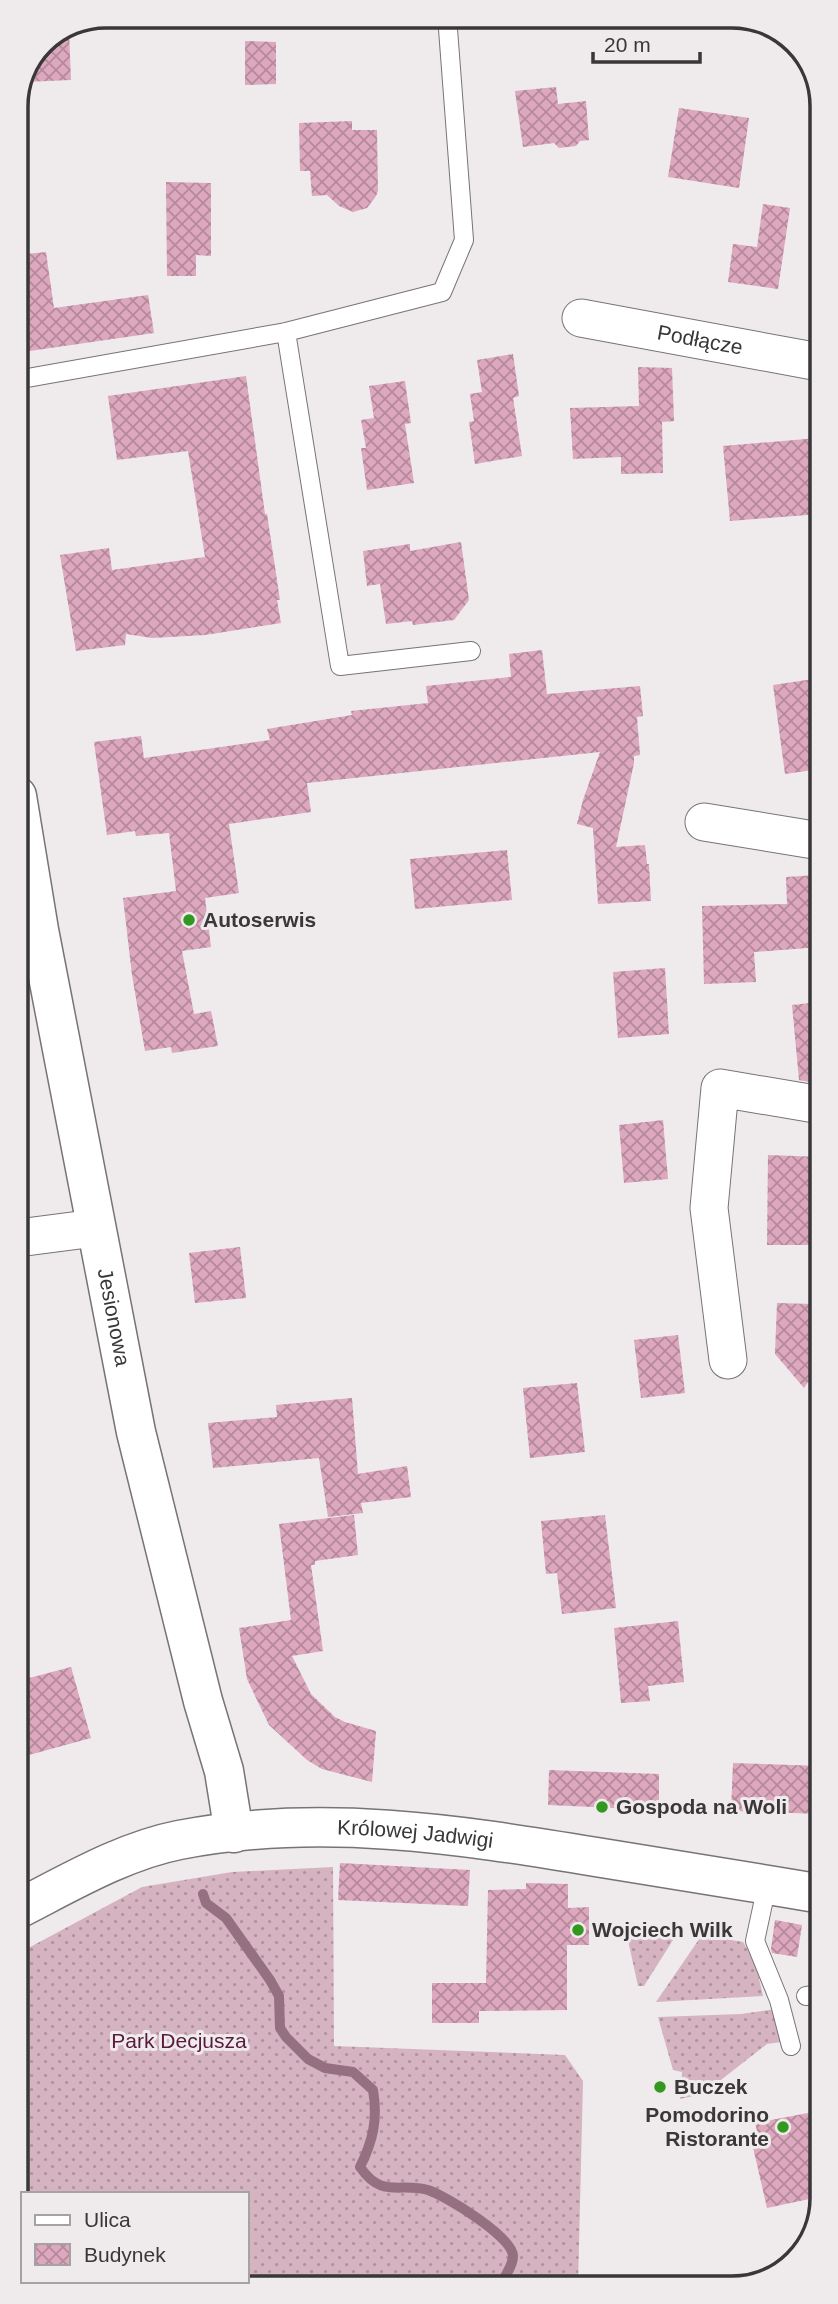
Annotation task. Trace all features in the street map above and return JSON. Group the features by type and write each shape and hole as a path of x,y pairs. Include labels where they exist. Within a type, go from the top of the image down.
{"street":[{"name":"Podłącze","path":"581,318 810,360"},
{"path":"704,822 810,839"},
{"name":"Jesionowa","path":"28,931 95,1227 136,1432 224,1771 234,1833"},
{"path":"728,1360 709,1208 720,1088 810,1103"},
{"path":"28,1237 95,1227"},
{"name":"Królowej Jadwigi","path":"28,1904 92,1872 177,1840 283,1827 409,1830 567,1852 810,1892"}],"lane":[{"path":"28,378 286,332 442,292 464,240 448,28"},
{"path":"286,332 340,666 471,651"},
{"path":"767,1885 755,1941 779,2000 791,2046"}],"green space":[{"name":"Park Decjusza","path":"333,1867 334,2046 565,2055 583,2081 578,2276 248,2276 248,2192 28,2192 28,1948 142,1887 232,1872"},
{"path":"624,1922 678,1932 644,1986 638,1986"},
{"path":"702,1935 743,1942 755,1961 763,1996 656,2002"},
{"path":"776,2009 781,2042 767,2044 703,2094 680,2099 682,2072 673,2070 658,2017 741,2014"}],"building":[{"path":"69,37 71,80 33,82 44,59"},
{"path":"245,41 276,42 276,84 245,85"},
{"path":"556,87 558,104 586,101 589,140 580,141 576,146 559,148 554,143 523,147 515,91"},
{"path":"679,108 749,118 739,188 668,177"},
{"path":"352,121 352,130 377,130 378,191 367,208 353,212 339,206 327,195 312,196 310,171 300,171 299,123"},
{"path":"166,182 211,183 211,256 196,255 196,276 167,276"},
{"path":"763,204 790,208 778,289 728,282 733,244 757,247"},
{"path":"46,252 54,308 148,295 154,333 28,351 28,254"},
{"path":"513,354 519,396 513,398 522,456 475,464 469,422 474,421 470,394 482,392 477,360"},
{"path":"638,367 672,368 674,421 662,422 663,473 621,474 621,457 573,459 570,408 639,406"},
{"path":"246,376 280,600 277,600 281,623 205,635 152,638 126,634 125,645 76,651 60,555 109,548 112,570 205,557 188,451 117,460 108,396"},
{"path":"405,381 411,423 405,424 414,483 367,490 361,448 366,448 361,420 374,418 369,386"},
{"path":"810,439 810,515 730,521 723,446"},
{"path":"461,542 469,600 454,620 413,625 412,621 386,624 380,584 367,586 363,551 410,544 410,551"},
{"path":"542,650 547,694 640,686 643,716 637,717 640,755 634,756 616,847 645,845 651,901 598,904 593,828 577,824 600,752 307,783 311,812 229,824 239,893 205,898 211,947 182,951 194,1014 211,1011 218,1046 172,1053 171,1047 145,1051 123,898 176,891 169,833 136,836 135,831 107,835 94,742 141,736 144,758 270,740 267,729 352,715 351,711 428,703 426,686 511,677 509,654"},
{"path":"810,679 810,770 785,774 773,685"},
{"path":"507,850 512,900 415,909 410,859"},
{"path":"810,875 810,948 754,952 756,982 704,984 702,906 787,904 786,877"},
{"path":"665,968 669,1034 618,1038 613,972"},
{"path":"810,1003 810,1082 799,1080 792,1005"},
{"path":"663,1120 668,1179 624,1183 619,1125"},
{"path":"768,1155 810,1157 810,1245 767,1245"},
{"path":"240,1247 246,1298 195,1303 189,1253"},
{"path":"777,1303 810,1304 810,1383 804,1388 775,1354"},
{"path":"678,1335 685,1393 641,1398 634,1340"},
{"path":"577,1383 585,1452 530,1458 523,1388"},
{"path":"352,1398 358,1474 407,1466 411,1497 361,1503 363,1513 328,1517 319,1458 213,1468 208,1423 277,1417 276,1405"},
{"path":"354,1515 358,1555 315,1561 315,1565 311,1565 323,1651 292,1656 311,1694 335,1717 376,1731 372,1782 322,1769 307,1760 269,1725 247,1679 239,1628 291,1620 279,1524"},
{"path":"605,1515 616,1608 562,1614 557,1573 546,1574 541,1521"},
{"path":"678,1621 684,1682 648,1686 650,1701 621,1703 614,1628"},
{"path":"71,1667 91,1738 29,1755 28,1678"},
{"path":"733,1763 810,1766 810,1814 731,1811"},
{"path":"549,1770 659,1774 659,1810 548,1805"},
{"path":"340,1863 470,1870 468,1906 338,1900"},
{"path":"526,1883 568,1884 568,1908 589,1907 589,1945 567,1945 567,2010 479,2011 479,2023 432,2023 432,1983 486,1983 488,1890 526,1889"},
{"path":"775,1920 802,1925 797,1957 772,1953"},
{"path":"810,2113 810,2199 767,2208 752,2143 760,2142 755,2123"}],"waterway":[{"path":"203,1894 206,1903 226,1918 270,1980 279,1996 280,2028 286,2037 308,2059 325,2068 353,2072 373,2090 373,2130 360,2167 368,2177 384,2186 418,2188 437,2194 491,2228 510,2248 513,2256 505,2276"}],"place":[{"name":"Autoserwis","path":"189,920"},
{"name":"Gospoda na Woli","path":"602,1807"},
{"name":"Wojciech Wilk","path":"578,1930"},
{"name":"Buczek","path":"660,2087"},
{"name":"Pomodorino Ristorante","path":"783,2127"}]}
